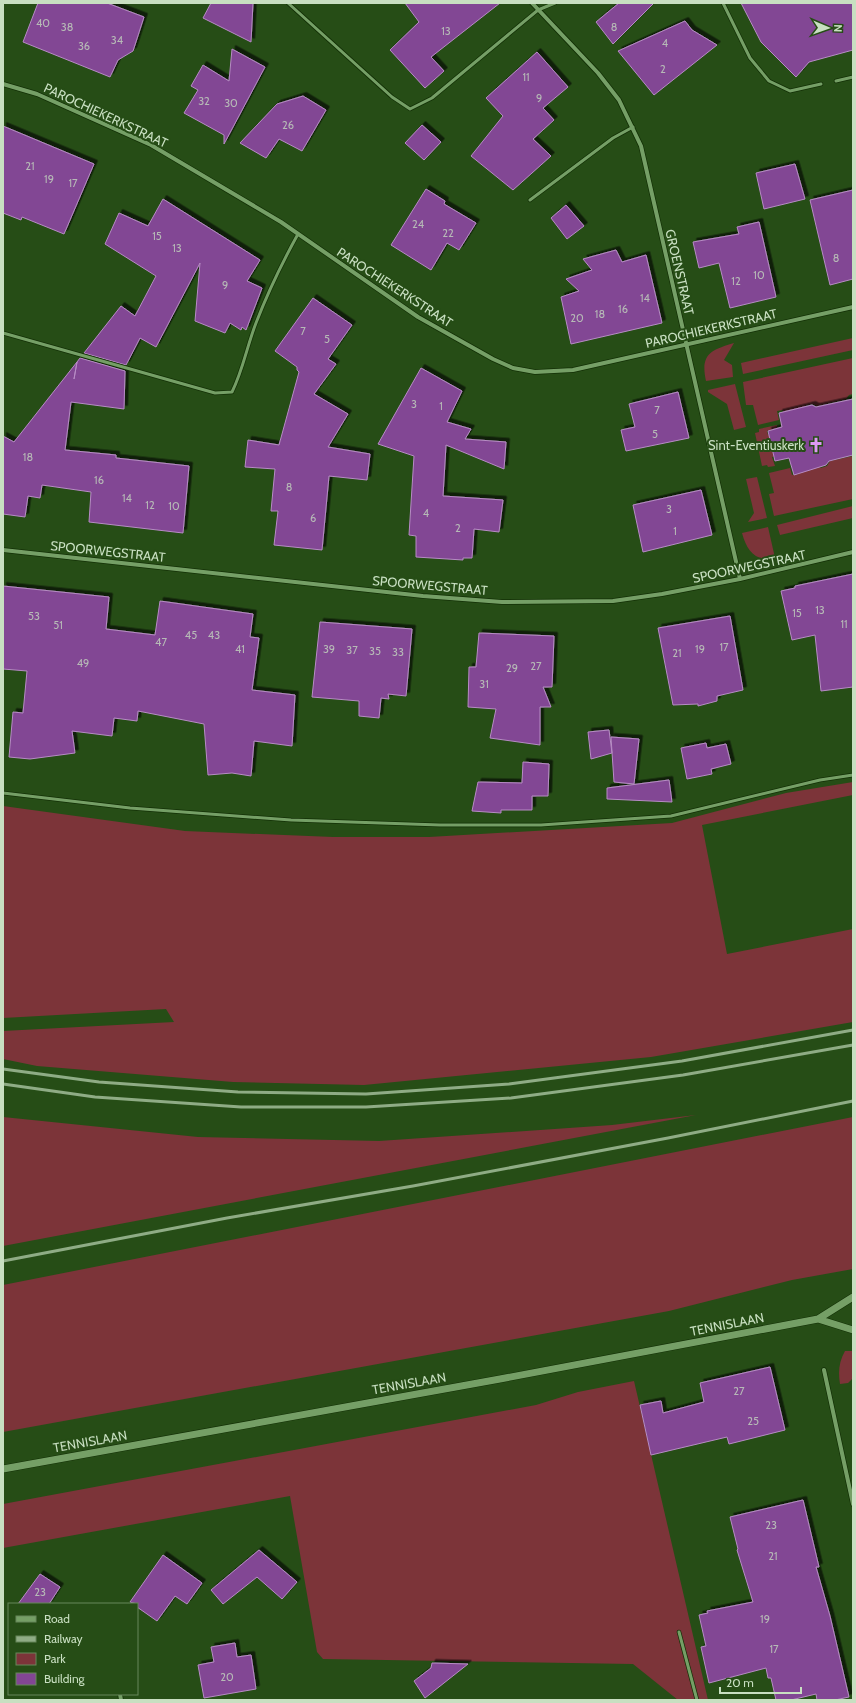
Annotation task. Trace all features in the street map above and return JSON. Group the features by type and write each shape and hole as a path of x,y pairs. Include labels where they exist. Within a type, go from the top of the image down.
{"street":[{"name":"GROENSTRAAT","path":"532,3 598,73 619,100 641,146 740,579"},
{"name":"PAROCHIEKERKSTRAAT","path":"3,84 37,94 151,145 281,222 418,317 493,359 513,368 535,372 573,370 853,307"},
{"name":"SPOORWEGSTRAAT","path":"3,550 423,596 502,602 613,601 662,594 740,579 853,552"},
{"name":"TENNISLAAN","path":"3,1469 500,1379 818,1319 853,1297"},
{"name":"TENNISLAAN","path":"818,1319 853,1330"},
{"path":"824,1370 853,1504"}],"lane":[{"path":"288,3 392,97 410,109 432,98 538,10 555,3"},
{"path":"723,3 750,58 770,82 790,91 821,84"},
{"path":"836,81 853,77"},
{"path":"530,200 613,138 633,127"},
{"path":"3,333 214,393 232,392 240,375 256,324 279,269 298,234"},
{"path":"3,793 130,808 291,820 440,825 541,825 671,816 820,780 853,774"},
{"path":"679,1632 697,1700"}],"green space":[{"path":"853,338 853,350 743,374 741,363"},
{"path":"734,343 724,360 732,365 733,377 706,381 705,365 709,354 719,348"},
{"path":"853,358 853,394 849,395 846,399 817,406 813,404 806,405 804,409 784,414 783,410 777,411 779,420 758,425 753,405 746,405 743,382"},
{"path":"735,384 746,427 734,430 727,404 708,392 708,390"},
{"path":"777,425 777,428 767,431 768,435 775,433 780,455 772,457 775,466 762,466 755,433 759,432 759,429"},
{"path":"853,456 853,499 774,516 769,494 774,493 769,473 790,468 792,475 798,474 816,465 821,468 827,466 830,461"},
{"path":"757,477 767,518 748,522 754,513 746,479"},
{"path":"853,506 853,518 780,535 777,525"},
{"path":"768,527 775,558 768,559 757,557 749,550 742,533"},
{"path":"853,782 853,795 702,825 727,954 853,929 853,1022 651,1057 364,1085 233,1082 37,1066 3,1059 3,1031 174,1022 166,1009 3,1018 3,806 185,831 333,837 429,837 672,823 786,793"},
{"path":"696,1115 3,1246 3,1117 198,1137 379,1141 612,1125"},
{"path":"853,1117 853,1269 792,1280 669,1311 3,1432 3,1285"},
{"path":"845,1351 853,1351 853,1378 848,1383 840,1384 839,1375 841,1359"},
{"path":"634,1381 708,1700 678,1700 633,1664 323,1659 317,1652 290,1496 3,1548 3,1504 536,1405 578,1392"}],"building":[{"path":"38,3 107,3 144,17 133,51 118,60 110,77 23,42"},
{"path":"211,3 253,3 251,42 203,18"},
{"path":"405,3 500,3 431,57 444,71 425,88 390,50 419,22"},
{"path":"619,3 654,3 613,44 596,22"},
{"path":"741,3 853,3 853,50 809,62 796,77 761,42"},
{"path":"685,21 692,30 717,45 654,95 618,51"},
{"path":"232,49 265,67 224,144 224,135 184,113 198,90 191,86 203,65 229,81"},
{"path":"537,52 568,87 543,108 554,120 533,139 551,156 513,190 471,156 503,116 486,98"},
{"path":"303,96 326,110 302,151 279,139 266,158 240,143 277,104"},
{"path":"422,125 441,142 424,160 405,143"},
{"path":"3,126 94,164 64,234 22,217 21,220 3,213"},
{"path":"795,164 805,199 764,209 756,173"},
{"path":"426,189 445,201 444,204 476,223 459,250 447,243 431,270 391,245"},
{"path":"853,190 853,279 830,285 810,200"},
{"path":"163,199 260,260 247,281 262,288 246,330 242,327 241,330 230,323 225,333 195,321 200,263 156,347 140,338 126,365 84,353 121,306 135,316 156,276 105,244 119,213 148,226"},
{"path":"566,205 584,226 567,239 551,218"},
{"path":"759,222 776,297 730,308 719,263 699,268 693,242 739,234 737,227"},
{"path":"616,250 622,262 646,255 662,323 571,344 561,297 579,291 566,279 592,270 583,259"},
{"path":"313,298 352,325 328,359 336,364 314,394 348,414 328,447 370,454 367,480 329,476 322,550 274,545 278,511 271,511 275,469 245,467 248,440 279,445 299,372 297,367 275,351"},
{"path":"80,358 125,371 124,409 71,402 65,450 116,455 116,458 189,466 183,533 89,522 91,492 42,485 40,498 28,496 25,517 3,514 3,436 14,442"},
{"path":"421,368 462,391 447,422 471,429 465,439 506,442 504,469 446,445 443,496 503,500 499,532 474,529 472,558 463,558 463,560 416,557 416,536 409,535 414,456 378,444"},
{"path":"678,392 689,438 626,451 621,430 635,427 629,404"},
{"name":"Sint-Eventiuskerk","path":"853,399 853,455 829,461 826,465 794,475 789,458 775,461 768,431 782,427 779,413 812,405 816,407"},
{"path":"701,490 712,535 643,552 633,505"},
{"path":"853,574 853,687 821,691 815,635 792,640 781,591 795,588 795,586"},
{"path":"3,586 109,597 106,629 155,635 160,601 253,614 250,637 259,638 252,690 295,695 292,746 254,741 251,776 232,773 208,775 204,724 138,711 137,721 114,718 112,736 72,731 75,753 30,759 9,757 13,712 23,713 27,671 3,669"},
{"path":"730,616 743,690 717,696 717,701 698,706 698,704 673,705 658,628"},
{"path":"320,622 412,629 406,696 388,694 389,699 381,698 379,718 359,716 359,701 312,697"},
{"path":"479,633 554,636 552,687 543,687 551,707 540,707 540,745 490,738 496,709 468,707 469,667 476,667"},
{"path":"609,730 612,753 591,759 588,732"},
{"path":"611,737 639,739 634,784 614,782"},
{"path":"706,743 707,748 726,744 731,764 711,769 712,774 687,779 681,748"},
{"path":"523,762 549,764 548,796 532,796 532,810 501,810 501,813 472,811 478,782 522,783"},
{"path":"669,780 672,802 607,799 607,788"},
{"path":"770,1367 785,1430 729,1444 727,1437 651,1455 640,1405 661,1401 663,1413 704,1402 700,1383"},
{"path":"803,1500 819,1567 816,1567 830,1616 849,1697 835,1700 817,1700 816,1694 791,1700 776,1700 771,1678 768,1678 766,1668 709,1683 701,1647 706,1646 699,1615 708,1613 707,1611 753,1602 737,1550 730,1517"},
{"path":"259,1550 297,1582 282,1599 257,1577 223,1604 211,1590"},
{"path":"163,1555 202,1583 187,1604 175,1596 157,1621 138,1608 138,1603 130,1602"},
{"path":"40,1574 60,1587 50,1603 19,1603"},
{"path":"235,1643 237,1657 251,1655 256,1689 204,1698 198,1665 214,1662 211,1647"},
{"path":"432,1663 468,1664 425,1698 414,1681 431,1668"}],"railway":[{"path":"3,1069 99,1082 238,1092 366,1094 509,1084 682,1061 853,1030"},
{"path":"3,1084 95,1097 241,1107 366,1107 511,1098 683,1075 853,1045"},
{"path":"3,1261 227,1218 413,1186 668,1138 853,1101"}],"place":[{"name":"Sint-Eventiuskerk","path":"816,445"}]}
